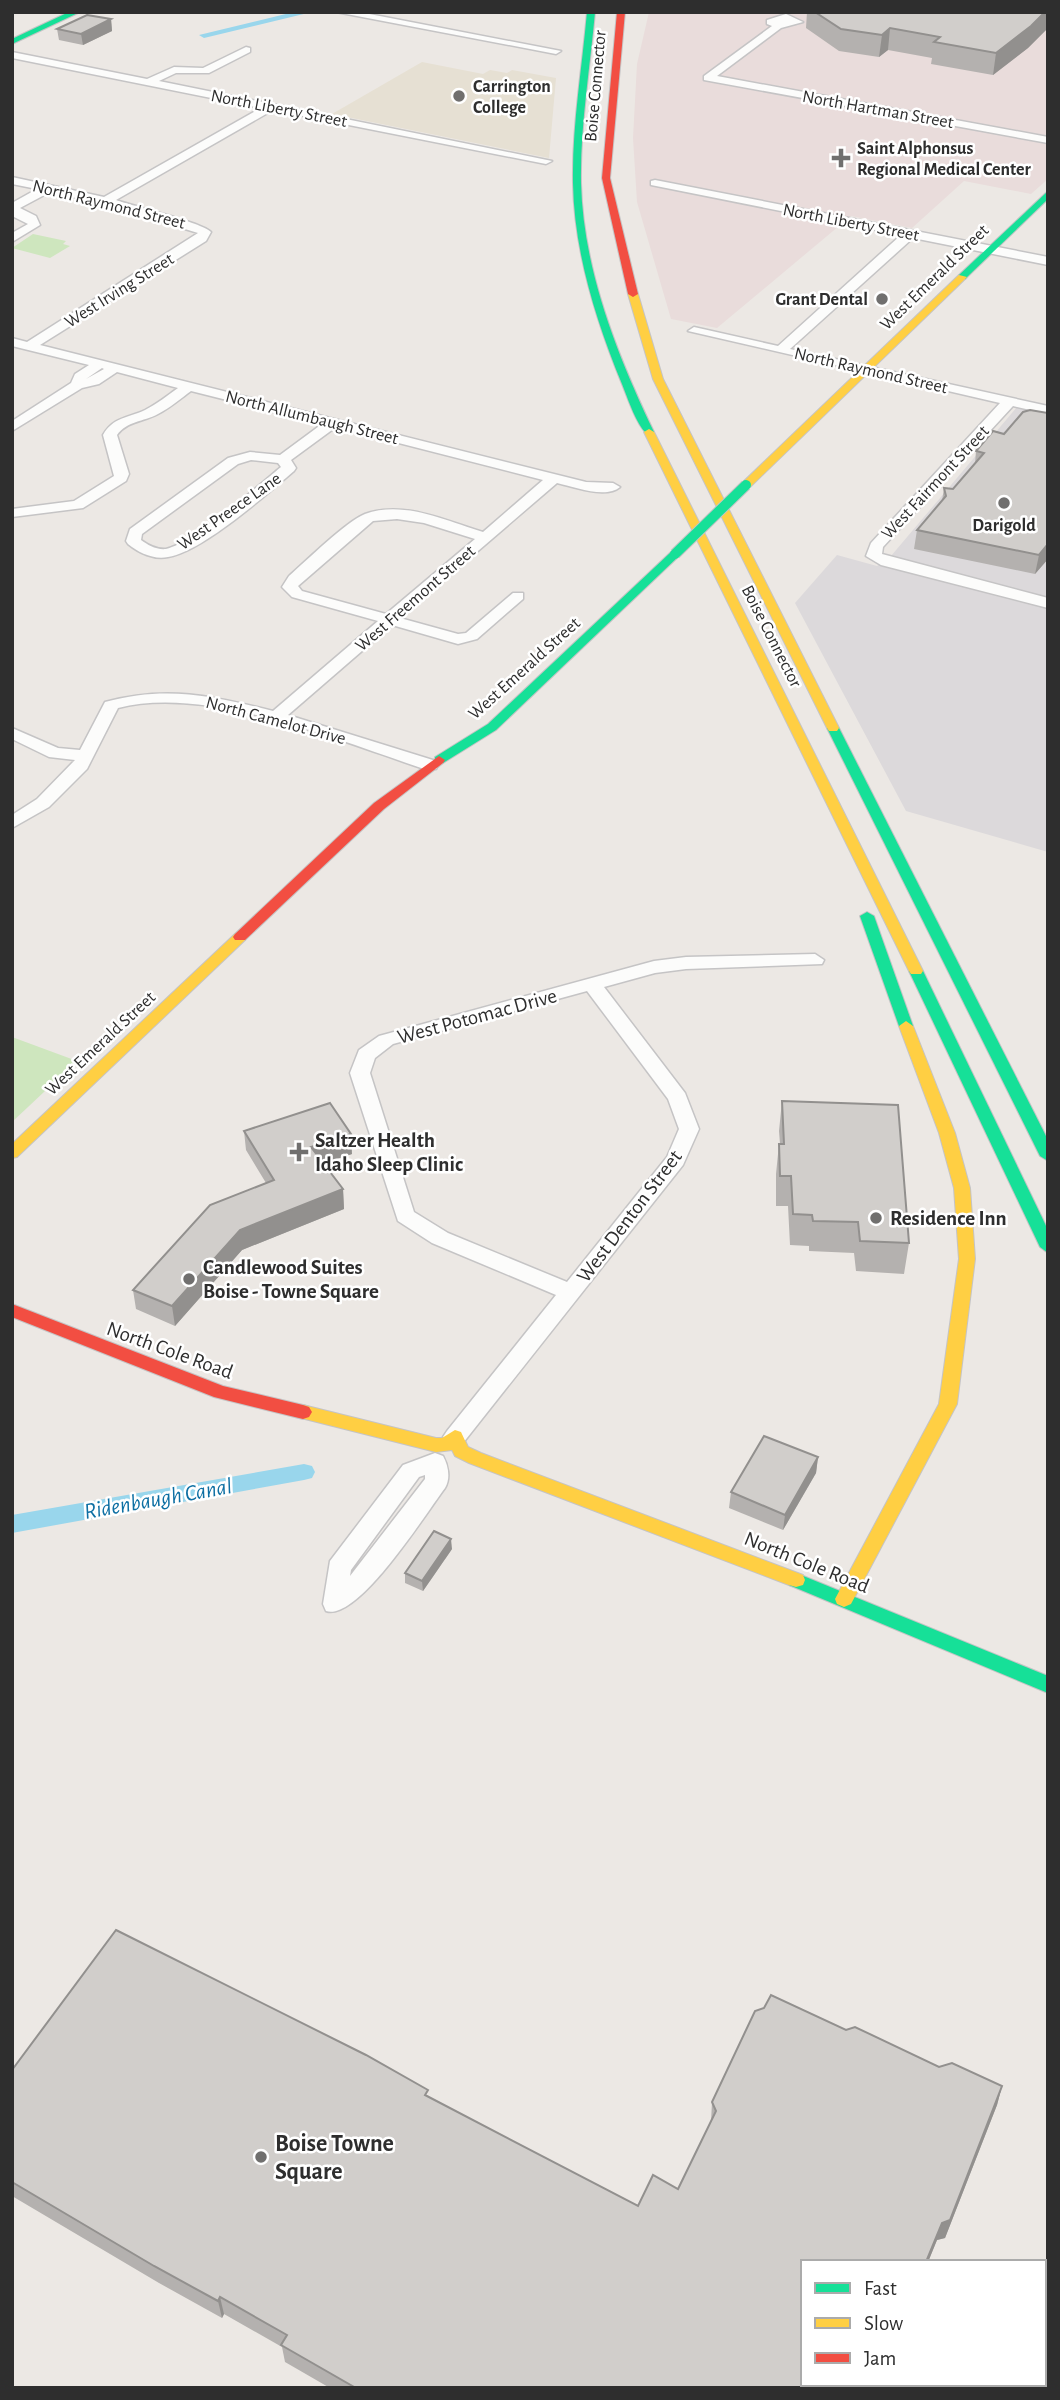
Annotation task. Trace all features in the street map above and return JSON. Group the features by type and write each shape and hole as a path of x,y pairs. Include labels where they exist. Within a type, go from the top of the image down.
{"main road":[{"path":"12,42 76,12"},
{"name":"Boise Connector","path":"590,12 577,184 589,271 630,395 827,787 1048,1247"},
{"name":"Boise Connector","path":"622,16 606,178 639,320 658,379 1048,1156"},
{"name":"West Emerald Street","path":"12,1153 379,806 430,765 492,727 1048,194"},
{"path":"827,787 885,973 947,1133 962,1188 967,1259 948,1404 844,1599"},
{"name":"North Cole Road","path":"12,1310 189,1382 317,1418 348,1414 455,1437 533,1466 550,1484 844,1599 1048,1685"},
{"name":"North Cole Road","path":"317,1418 338,1436 519,1488 550,1484"}],"street":[{"path":"341,12 556,51"},
{"name":"North Hartman Street","path":"794,15 799,22 779,25 708,78 1048,140"},
{"path":"149,82 174,70 205,71 246,50"},
{"name":"North Liberty Street","path":"12,55 546,161"},
{"path":"106,201 272,106"},
{"name":"North Raymond Street","path":"12,180 106,201 152,217 198,227 205,232"},
{"name":"North Liberty Street","path":"655,183 1048,261"},
{"path":"12,239 30,228 34,222 15,214 13,209 48,188"},
{"name":"West Irving Street","path":"30,346 202,238 205,232"},
{"path":"781,350 911,233"},
{"name":"North Raymond Street","path":"694,331 1048,410"},
{"name":"North Allumbaugh Street","path":"12,342 586,486 613,487"},
{"path":"77,385 80,377 101,363"},
{"path":"12,427 77,385 94,381 116,367"},
{"path":"12,513 78,505 121,478 112,430 129,418 148,414 190,386"},
{"name":"West Fairmont Street","path":"1010,401 876,546 874,556 886,562 1048,603"},
{"name":"West Preece Lane","path":"283,459 289,468 212,526 169,553 146,551 133,541 135,531 233,461 250,456 283,459 334,422"},
{"name":"West Freemont Street","path":"276,717 554,478"},
{"path":"485,537 400,514 383,513 368,519 294,579 290,587 297,594 458,639 471,636 517,596"},
{"name":"North Camelot Drive","path":"86,756 106,710 119,701 136,697 183,697 233,705 430,765"},
{"path":"12,733 55,753 86,756"},
{"path":"12,823 43,803 68,780 86,756"},
{"name":"West Potomac Drive","path":"572,1293 440,1238 405,1216 360,1073 366,1055 386,1040 653,967 686,963 816,960"},
{"name":"West Denton Street","path":"455,1437 676,1160 689,1129 677,1098 592,984"},
{"path":"447,1466 364,1579 335,1604 339,1568 411,1471 447,1466"}],"shaded area":[{"name":"Saint Alphonsus Regional Medical Center","path":"649,12 1048,12 1048,179 1031,194 964,181 912,228 851,216 717,328 671,319 637,202 633,138 637,64"},
{"name":"Carrington College","path":"422,62 483,74 490,70 507,73 512,70 556,78 549,158 332,114"},
{"path":"1017,407 1048,414 1048,852 906,811 795,603 837,555 877,566 891,556"}],"green space":[{"path":"33,234 66,241 63,244 70,246 50,258 12,248"},
{"path":"12,1037 77,1061 12,1122"}],"building":[{"path":"815,12 1045,12 996,53 934,42 940,37 890,28 882,35 841,29"},
{"path":"87,15 111,19 81,34 57,29"},
{"name":"Darigold","path":"1030,410 1048,413 1048,544 1039,555 917,530 946,496 944,488 953,489 984,453 976,451 993,431 1004,434 1023,412"},
{"path":"782,1101 898,1105 909,1243 860,1241 858,1222 813,1221 812,1215 793,1214 791,1176 780,1176 779,1144 784,1144"},
{"path":"330,1103 351,1134 311,1147 343,1189 240,1230 172,1306 133,1290 210,1205 274,1180 244,1131"},
{"path":"764,1436 818,1457 785,1515 731,1492"},
{"path":"434,1531 451,1539 422,1581 405,1573"},
{"name":"Boise Towne Square","path":"116,1930 366,2055 428,2090 425,2095 638,2206 653,2175 678,2189 716,2111 712,2102 755,2011 764,2008 771,1995 846,2030 855,2027 939,2067 952,2063 1002,2086 950,2220 942,2223 927,2260 801,2260 801,2386 889,2386 888,2388 356,2388 281,2345 287,2335 220,2297 218,2301 154,2266 12,2182 12,2070"}],"waterway":[{"path":"204,35 308,12"},
{"name":"Ridenbaugh Canal","path":"12,1524 304,1472"}],"traffic: fast":[{"path":"12,42 76,12"},
{"path":"591,12 579,140 579,211 591,276 601,310 624,376 649,432"},
{"path":"962,277 1048,194"},
{"path":"675,554 746,485"},
{"path":"439,760 492,727 675,554"},
{"path":"833,728 1048,1156"},
{"path":"867,916 906,1026"},
{"path":"916,971 1048,1247"},
{"path":"796,1580 1048,1685"}],"traffic: slow":[{"path":"746,485 962,277"},
{"path":"633,294 658,379 833,728"},
{"path":"649,432 916,971"},
{"path":"12,1153 240,937"},
{"path":"844,1599 948,1404 967,1259 962,1188 947,1133 906,1026"},
{"path":"303,1412 436,1445 446,1445 455,1437"},
{"path":"455,1437 461,1451 475,1458 796,1580"}],"traffic: jam":[{"path":"621,12 606,178 633,294"},
{"path":"240,937 379,806 439,760"},
{"path":"12,1310 220,1392 303,1412"}],"place":[{"name":"Carrington College","path":"459,96"},
{"name":"Saint Alphonsus Regional Medical Center","path":"841,158"},
{"name":"Grant Dental","path":"882,299"},
{"name":"Darigold","path":"1004,503"},
{"name":"Saltzer Health Idaho Sleep Clinic","path":"299,1152"},
{"name":"Residence Inn","path":"876,1218"},
{"name":"Candlewood Suites Boise - Towne Square","path":"189,1279"},
{"name":"Boise Towne Square","path":"261,2157"}]}
